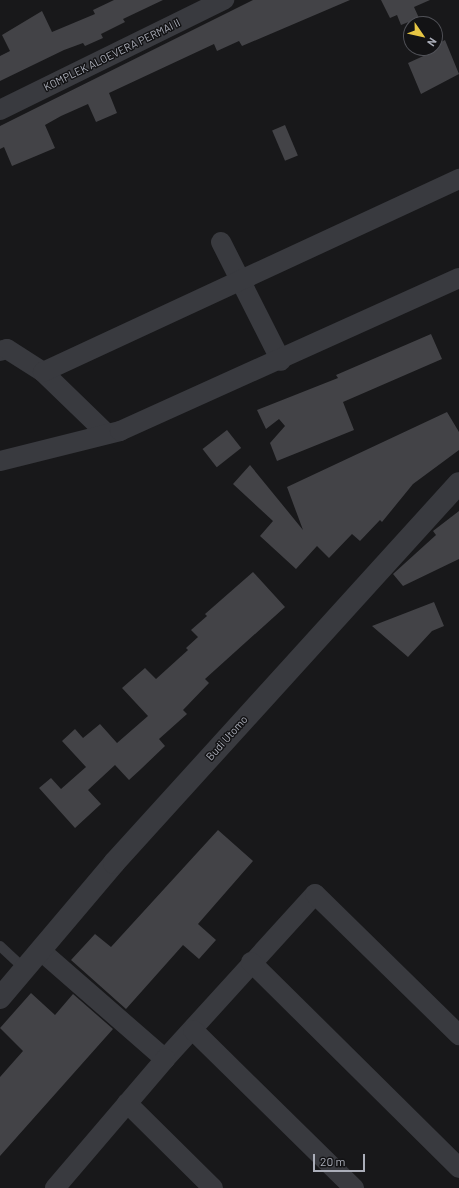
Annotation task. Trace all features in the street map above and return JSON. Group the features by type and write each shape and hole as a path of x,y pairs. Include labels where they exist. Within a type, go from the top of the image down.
{"street":[{"name":"KOMPLEK ALOEVERA PERMAI II","path":"0,110 224,0"},
{"path":"43,372 459,178"},
{"path":"221,242 281,361"},
{"path":"0,461 107,434 281,361 459,278"},
{"path":"0,351 7,349 43,372 107,434"},
{"name":"Budi Utomo","path":"0,998 182,787 459,483"},
{"path":"63,1185 127,1103 165,1058 193,1030 251,962 315,894 459,1035"},
{"path":"40,950 165,1058"},
{"path":"251,962 459,1168"},
{"path":"193,1030 354,1188"},
{"path":"127,1103 213,1188"}],"lane":[{"path":"0,946 25,969"}],"building":[{"path":"114,0 163,0 123,19 125,22 101,34 103,38 85,46 83,43 64,50 0,81 0,56 10,51 2,35 42,11 52,32 95,14 93,10"},
{"path":"253,0 350,0 242,46 239,41 217,51 214,44 109,93 117,113 96,122 88,104 61,116 45,125 55,148 12,166 4,147 0,149 0,126"},
{"path":"381,0 430,0 414,7 418,16 403,16 403,24 401,25 397,15 390,18"},
{"path":"445,40 459,74 421,94 408,63 423,56 443,56 443,41"},
{"path":"285,125 298,155 285,161 272,130"},
{"path":"431,334 442,359 343,402 354,430 277,461 270,443 285,426 279,419 266,429 257,410 338,378 336,375"},
{"path":"447,412 459,432 459,450 413,484 382,522 380,520 360,541 352,534 329,558 317,546 296,569 260,536 273,521 233,484 250,465 303,530 287,487"},
{"path":"227,430 241,448 217,467 203,449"},
{"path":"459,511 459,559 403,586 393,574 436,535 433,531"},
{"path":"253,572 285,607 205,679 209,683 183,710 187,714 159,739 165,746 141,769 129,780 115,765 88,790 101,804 75,828 39,788 51,778 61,789 86,767 62,741 75,729 83,738 100,724 117,743 148,716 122,688 145,668 156,679 188,650 186,648 198,637 191,630 207,616 205,614"},
{"path":"434,602 444,626 432,631 408,657 372,626"},
{"path":"218,830 253,861 198,924 216,940 199,959 183,945 126,1009 71,960 95,934 111,947"},
{"path":"31,993 55,1015 73,994 113,1029 0,1156 0,1077 23,1051 0,1028"}]}
